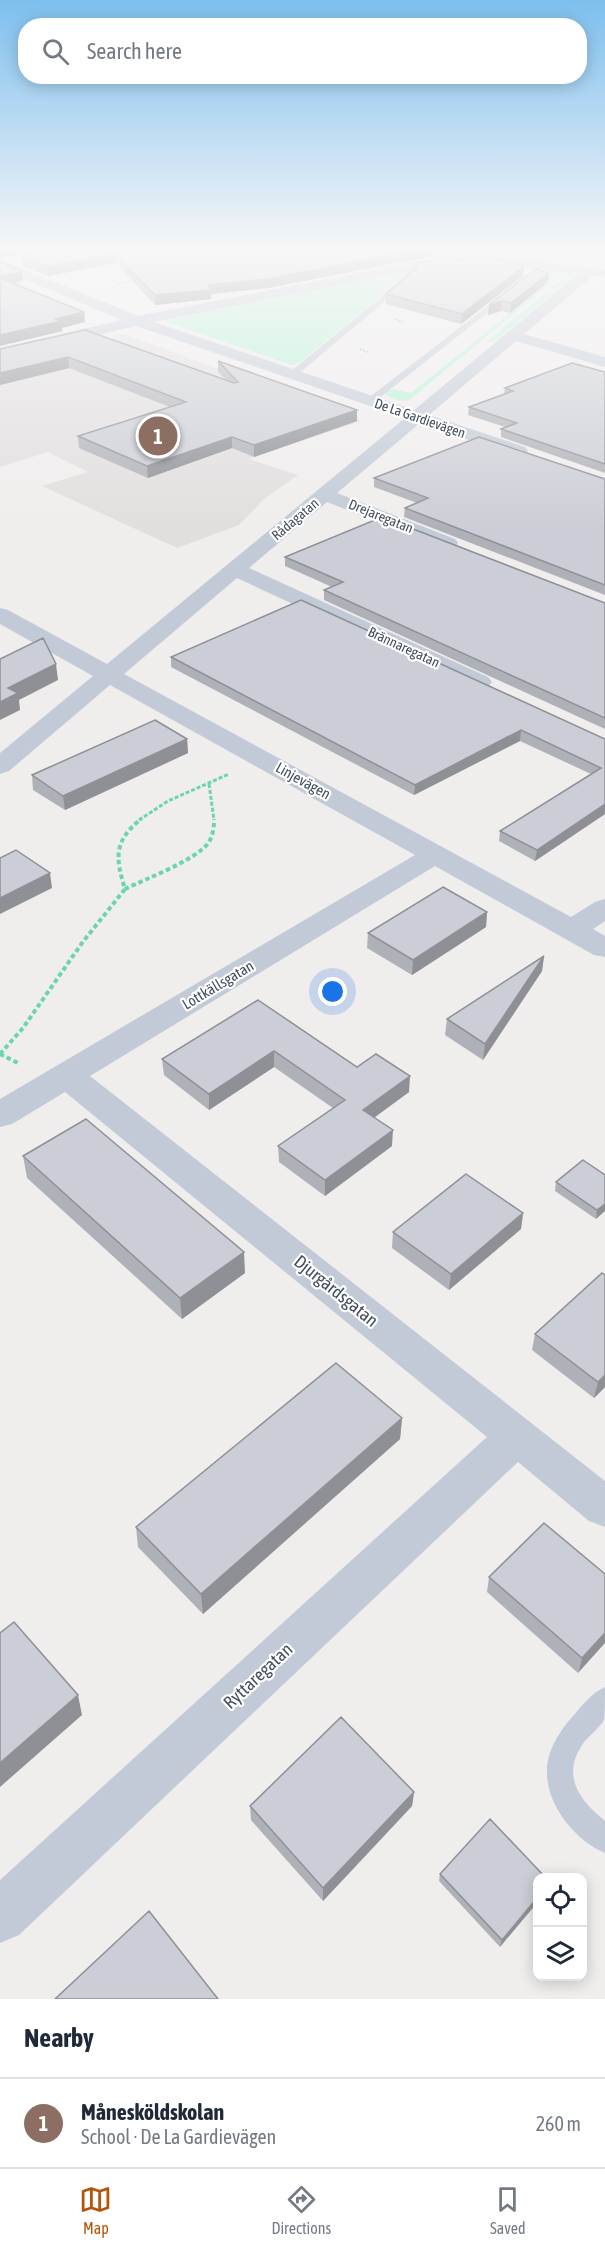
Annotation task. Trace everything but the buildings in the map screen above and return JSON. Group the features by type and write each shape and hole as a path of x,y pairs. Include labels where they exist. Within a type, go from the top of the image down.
{"street":[{"path":"0,353 42,343"},
{"name":"De La Gardievägen","path":"203,343 540,459"},
{"name":"Rådagatan","path":"0,766 236,570 502,343"},
{"path":"541,343 605,362"},
{"name":"Drejaregatan","path":"324,494 465,550"},
{"name":"Brännaregatan","path":"236,570 496,690"},
{"name":"Linjevägen","path":"0,615 605,948"},
{"name":"Lottkällsgatan","path":"0,1115 436,854"},
{"path":"572,930 605,908"},
{"name":"Djurgårdsgatan","path":"68,1076 605,1508"},
{"name":"Ryttaregatan","path":"0,1916 517,1436"}],"lane":[{"path":"293,374 330,343"},
{"path":"370,400 443,343"},
{"path":"605,1700 573,1733 561,1758 559,1778 569,1804 605,1839"}],"path":[{"path":"125,889 119,869 119,844 127,831 140,818 262,758"},
{"path":"0,1054 41,1005 83,943 125,889 186,858 203,848 210,840 213,798 209,783"}],"shaded area":[{"path":"86,343 149,343 361,421 249,459 298,475 264,499 239,525 177,548 42,486 88,472 48,452 0,467 0,364"}],"green space":[{"path":"228,343 323,343 299,363 292,365"},
{"path":"473,343 478,343 409,400 399,401 386,395 387,391 392,389 411,393"}],"place":[{"name":"Månesköldskolan","path":"158,436"}]}
